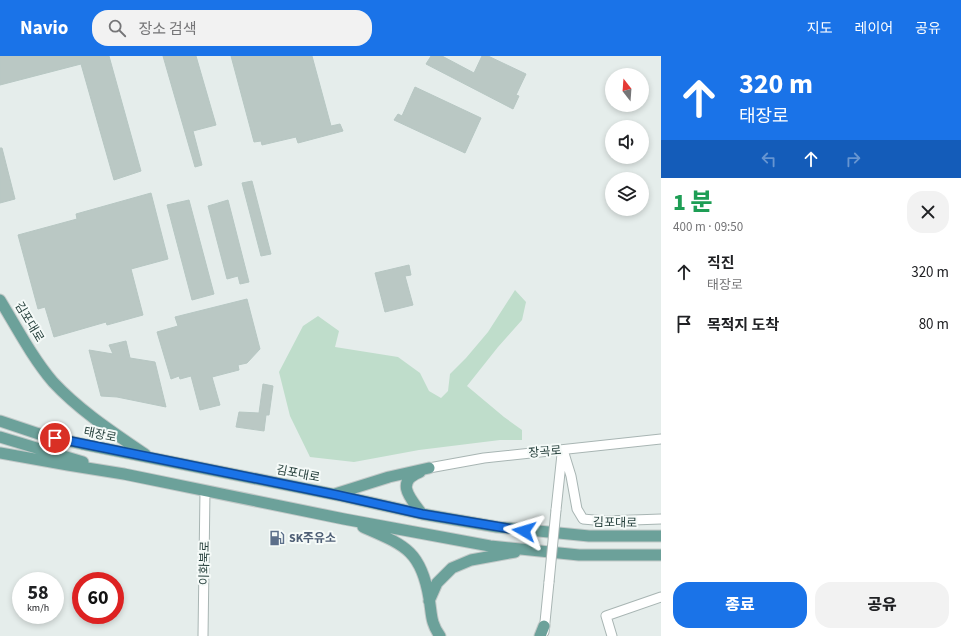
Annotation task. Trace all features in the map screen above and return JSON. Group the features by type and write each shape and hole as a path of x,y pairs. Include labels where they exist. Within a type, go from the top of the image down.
{"main road":[{"name":"김포대로","path":"0,300 38,362 68,398 100,423 150,458 497,528 589,536 661,536"},
{"name":"태장로","path":"0,421 42,435 150,458"},
{"path":"0,437 124,474"},
{"path":"0,453 68,466 124,474 344,519 490,546 579,555 661,555"},
{"path":"334,494 389,477 429,468"},
{"path":"422,514 409,496 406,484 409,478 414,474 429,468"},
{"path":"344,519 399,542 410,551 421,567 430,601 432,623 440,636"},
{"path":"430,601 437,583 452,568 471,560 481,560 523,550"}],"street":[{"name":"장곡로","path":"429,468 484,458 661,439"},
{"path":"543,633 563,450"},
{"path":"563,450 571,476 577,509 583,518 605,521 661,519"},
{"name":"이화북로","path":"203,636 205,491"},
{"path":"612,636 606,616 661,597"}],"green space":[{"path":"515,290 526,302 522,320 467,386 522,430 522,440 500,440 419,450 354,462 310,457 290,416 279,372 303,326 318,316 339,331 335,347 398,357 420,373 429,391 441,398 448,391 450,374 488,332"}],"building":[{"path":"0,56 109,56 141,171 114,180 81,64 0,85"},
{"path":"163,56 196,56 216,125 193,131 202,165 195,167"},
{"path":"231,56 312,56 331,126 340,124 343,131 298,143 296,137 262,145 261,141 254,142"},
{"path":"431,56 442,56 474,73 482,56 488,56 526,74 516,95 519,96 513,109 426,64"},
{"path":"415,87 481,118 465,153 394,120 398,114 402,116"},
{"path":"0,148 2,148 15,199 0,203"},
{"path":"252,181 271,254 261,256 242,183"},
{"path":"151,193 168,259 131,269 143,315 107,325 106,322 54,337 45,307 38,309 18,235 77,219 76,214"},
{"path":"189,200 214,294 192,300 167,205"},
{"path":"228,200 249,282 240,284 238,276 227,279 208,206"},
{"path":"409,265 411,275 405,276 413,305 385,312 375,273"},
{"path":"247,299 260,349 247,363 238,365 239,370 212,377 220,405 200,410 191,376 180,379 179,376 171,379 157,332 178,326 175,317"},
{"path":"126,341 130,358 155,362 166,407 117,397 101,396 89,350 113,354 109,345"},
{"path":"263,384 273,386 269,415 266,415 264,431 236,427 239,412 259,413"}],"place":[{"name":"SK주유소","path":"277,538"}],"route":[{"path":"55,438 337,495 422,514 497,528 524,531"}]}
